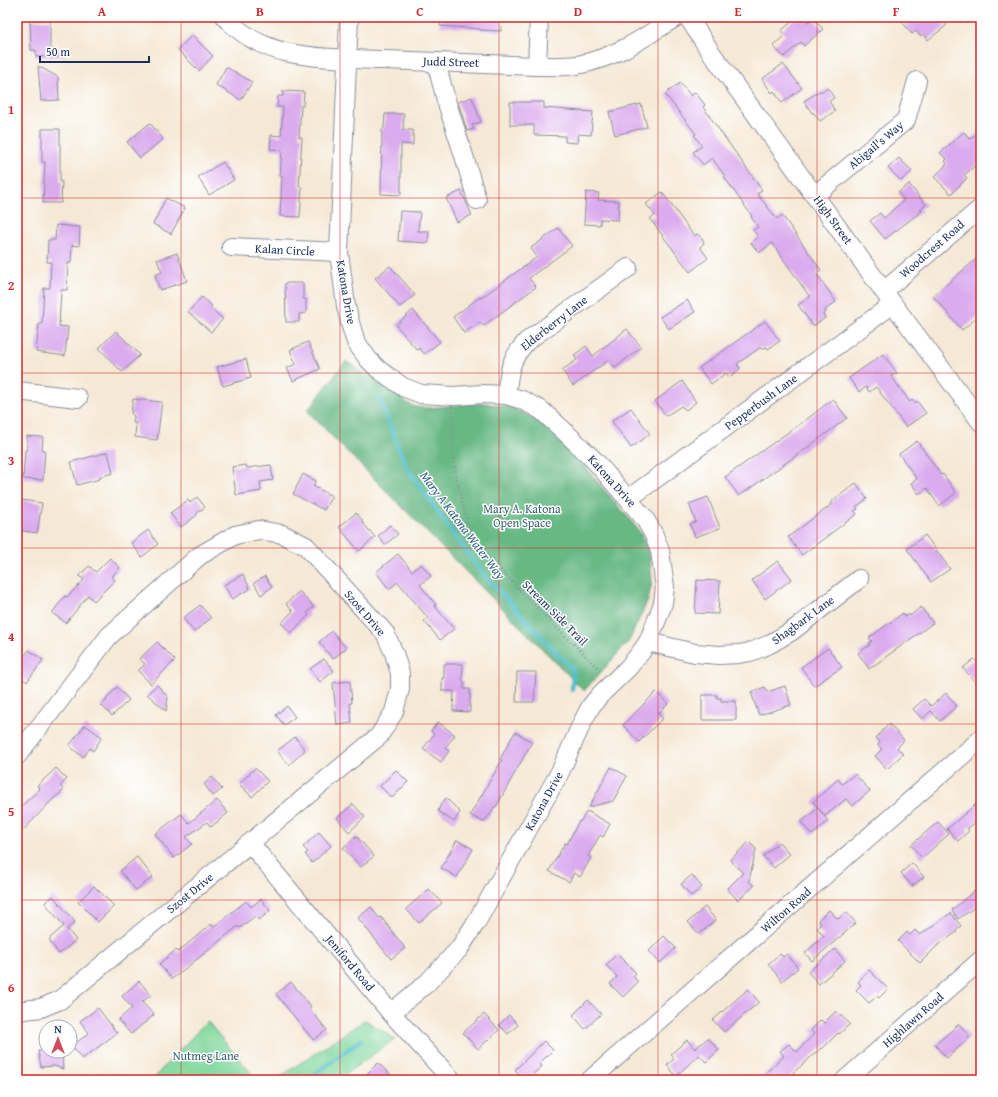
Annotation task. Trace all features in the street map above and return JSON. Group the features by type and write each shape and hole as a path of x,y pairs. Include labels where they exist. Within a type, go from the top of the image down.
{"street":[{"name":"Judd Street","path":"225,17 242,32 269,47 284,52 347,58 537,66 577,65 615,54 635,44 676,17"},
{"name":"Katona Drive","path":"349,17 339,252 346,306 356,342 378,370 403,387 421,394 454,396 482,394 506,395 522,400 541,410 595,461 645,519 654,535 660,551 665,587 663,603 648,642 628,668 612,682 591,706 560,772 459,949 426,983 392,1014"},
{"path":"537,66 539,17"},
{"name":"High Street","path":"688,17 710,51 888,297 981,422"},
{"path":"436,62 446,100 477,200"},
{"name":"Abigail's Way","path":"815,195 906,120 917,81"},
{"name":"Woodcrest Road","path":"888,297 981,208"},
{"name":"Kalan Circle","path":"231,247 339,252"},
{"name":"Elderberry Lane","path":"506,395 512,362 518,351 527,341 628,268"},
{"name":"Pepperbush Lane","path":"628,500 888,297"},
{"path":"17,391 78,398"},
{"name":"Szost Drive","path":"17,756 108,636 199,556 235,535 259,530 282,534 306,546 384,633 394,653 400,673 400,689 394,712 379,736 60,1000 41,1008 17,1011"},
{"name":"Shagbark Lane","path":"648,642 719,656 750,652 768,645 792,631 859,579"},
{"name":"Wilton Road","path":"590,1080 981,739"},
{"name":"Jeniford Road","path":"250,843 392,1014 452,1080"},
{"name":"Highlawn Road","path":"845,1080 981,960"}],"path":[{"name":"Stream Side Trail","path":"454,396 452,453 464,511 474,540 523,594 612,682"}],"green space":[{"name":"Mary A. Katona Open Space","path":"346,361 415,407 428,408 484,403 510,407 539,421 587,469 641,534 650,556 652,582 648,600 629,641 584,691 307,411"},
{"path":"365,1020 395,1039 337,1080 275,1080"},
{"name":"Nutmeg Lane","path":"207,1021 257,1080 153,1080 161,1070"}],"building":[{"path":"441,17 502,17 501,31 440,26"},
{"path":"797,17 804,17 808,22 813,18 823,29 804,46 801,42 784,57 773,46 785,35 781,31"},
{"path":"908,17 940,17 947,25 928,40 924,34 920,36 916,31 912,34 902,22"},
{"path":"30,20 50,20 50,48 66,56 36,57 36,50 31,50"},
{"path":"192,35 213,56 199,71 178,50"},
{"path":"783,64 802,88 782,103 774,91 772,93 762,79"},
{"path":"38,66 58,77 59,100 41,101"},
{"path":"226,67 252,82 241,100 216,85"},
{"path":"680,83 691,96 695,92 705,105 703,107 762,190 757,194 777,219 782,215 821,270 817,274 836,302 825,310 826,312 823,314 825,318 813,326 798,305 810,297 772,243 759,253 751,243 758,237 753,230 758,227 751,217 752,216 712,158 703,165 693,152 702,146 694,135 696,134 665,94"},
{"path":"828,88 834,98 829,101 835,111 820,121 814,113 812,113 804,101"},
{"path":"283,91 304,92 303,106 301,106 299,137 302,137 299,187 302,187 300,217 280,216 282,176 280,176 282,150 270,149 271,135 281,136 283,107 277,107 278,96 283,96"},
{"path":"472,97 481,122 472,125 474,129 467,131 458,102"},
{"path":"510,102 544,102 544,108 593,112 591,135 578,134 577,143 565,142 565,136 534,135 534,125 510,125"},
{"path":"641,104 647,127 615,135 609,112"},
{"path":"385,114 404,114 403,130 413,130 413,145 401,144 401,195 381,194 382,130 384,128"},
{"path":"150,123 163,139 140,158 127,142"},
{"path":"42,129 60,129 60,182 62,182 61,203 43,203 45,162 42,162"},
{"path":"981,130 981,161 964,175 967,178 951,194 934,177 947,164 945,161 947,159 940,153 964,132 970,139"},
{"path":"899,158 912,171 901,181 888,168"},
{"path":"223,162 234,180 209,195 198,177"},
{"path":"909,184 926,205 920,209 922,211 885,239 870,221 880,213 884,218 904,200 898,193"},
{"path":"461,191 472,215 457,222 446,198"},
{"path":"586,192 599,193 598,200 619,201 618,220 600,219 600,225 584,224"},
{"path":"662,192 694,236 697,234 702,238 704,243 700,247 708,258 690,272 650,219 655,215 646,204"},
{"path":"166,198 185,208 171,234 153,224"},
{"path":"400,211 420,212 418,231 429,231 428,243 398,241"},
{"path":"56,225 80,227 79,246 72,245 71,263 68,263 67,290 61,290 59,326 68,327 65,356 36,352 39,324 42,324 44,288 50,288 51,262 47,262 48,240 55,240"},
{"path":"558,228 572,246 529,278 536,287 483,326 480,322 464,333 453,317 537,257 531,248"},
{"path":"177,253 187,281 160,290 155,275 162,272 157,260"},
{"path":"981,255 981,314 962,330 933,296"},
{"path":"390,266 415,295 400,307 375,278"},
{"path":"285,283 303,283 303,299 306,299 306,313 299,314 299,322 286,322"},
{"path":"202,297 212,306 210,308 223,319 211,332 188,312"},
{"path":"687,300 695,312 669,329 660,317"},
{"path":"413,310 440,342 424,354 419,348 417,350 396,325"},
{"path":"765,321 780,341 768,349 766,347 762,349 761,347 737,364 740,369 729,377 726,373 711,384 699,368"},
{"path":"627,329 641,347 615,368 609,360 573,386 562,370 577,360 574,355 586,346 593,356"},
{"path":"116,331 140,355 122,372 99,348"},
{"path":"308,342 320,369 293,381 287,368 296,364 290,350"},
{"path":"883,354 897,373 891,376 910,402 912,400 915,403 917,401 926,413 906,427 876,387 869,392 866,387 859,392 849,378"},
{"path":"246,359 251,378 223,386 217,367"},
{"path":"682,381 696,402 686,410 681,406 666,416 655,401"},
{"path":"133,399 162,402 157,440 135,437 136,423 133,423 134,416 131,413"},
{"path":"833,399 847,418 739,496 725,477"},
{"path":"631,408 650,434 631,448 612,421"},
{"path":"27,436 43,437 42,450 45,450 43,480 23,479 25,450 27,450"},
{"path":"917,441 941,475 943,474 956,493 939,506 927,488 919,494 911,483 917,479 899,454"},
{"path":"108,452 113,473 99,477 100,479 77,485 71,462"},
{"path":"246,465 247,468 271,465 273,480 260,482 261,491 236,495 232,467"},
{"path":"303,474 316,481 313,486 332,496 324,510 293,494"},
{"path":"856,483 867,499 856,507 858,509 854,511 857,514 802,555 788,537 831,505 830,503"},
{"path":"197,497 205,507 181,527 170,513 188,500 190,503"},
{"path":"708,497 720,528 695,537 690,524 696,522 689,504"},
{"path":"21,500 42,503 37,533 17,530"},
{"path":"356,513 375,537 359,551 339,527"},
{"path":"390,525 398,534 385,545 378,536"},
{"path":"148,530 158,544 142,557 131,543"},
{"path":"925,535 950,569 931,582 907,549"},
{"path":"398,554 412,571 421,564 431,576 420,585 454,629 440,640 424,621 428,618 398,582 389,589 376,572"},
{"path":"110,558 120,568 111,577 115,580 94,601 88,595 66,623 52,613 65,596 67,597 84,580 79,576 89,566 96,572"},
{"path":"778,561 792,579 765,599 752,580"},
{"path":"243,574 250,589 232,599 224,585"},
{"path":"265,576 272,587 261,595 254,583"},
{"path":"697,580 720,581 718,614 695,613"},
{"path":"299,591 314,607 307,613 309,615 291,633 281,623 293,611 286,604"},
{"path":"200,605 211,618 194,632 183,618"},
{"path":"921,607 933,623 869,669 858,653 870,645 869,643 872,641 869,638 903,613 905,617 909,614 910,616"},
{"path":"332,631 346,648 333,659 319,642"},
{"path":"157,642 175,660 151,684 138,671 145,664 139,659"},
{"path":"828,648 842,667 814,686 801,667"},
{"path":"29,650 43,660 27,682 17,674 17,654 23,658"},
{"path":"981,657 981,689 963,668 974,659 976,661"},
{"path":"324,659 334,671 320,682 310,669"},
{"path":"444,664 463,664 462,680 464,682 464,689 470,689 470,712 453,711 454,691 442,691"},
{"path":"517,672 536,672 534,702 516,702"},
{"path":"350,681 352,723 337,725 333,683"},
{"path":"157,685 168,697 166,711 147,694"},
{"path":"785,686 791,705 759,715 751,692 765,687 767,692"},
{"path":"117,687 129,700 112,716 101,705"},
{"path":"656,692 668,704 658,714 663,718 639,742 623,725"},
{"path":"946,693 957,706 940,721 931,711 922,719 913,709 924,699 931,706"},
{"path":"702,695 717,695 717,698 721,698 721,701 736,701 736,720 702,720"},
{"path":"287,706 295,717 284,725 276,715"},
{"path":"438,722 455,735 445,748 449,751 441,762 423,749 434,734 431,731"},
{"path":"889,724 904,740 897,748 903,754 887,769 875,756 882,749 878,745 880,742 876,738"},
{"path":"85,725 102,737 93,751 90,748 83,757 69,746"},
{"path":"515,732 532,742 496,807 494,807 490,815 483,822 470,815 502,760 500,759"},
{"path":"295,737 305,750 289,765 277,751"},
{"path":"611,767 627,776 613,801 589,807"},
{"path":"56,768 67,779 60,786 64,790 52,800 17,837 17,810 40,789 37,786"},
{"path":"255,768 268,781 252,797 239,784"},
{"path":"396,770 408,782 392,798 380,786"},
{"path":"855,774 870,791 852,806 846,799 825,816 813,802 838,779 842,784"},
{"path":"212,777 222,789 213,796 204,784"},
{"path":"446,798 460,812 454,822 438,811"},
{"path":"217,800 228,813 211,827 207,822 186,837 192,844 174,858 155,834 181,814 189,823"},
{"path":"981,800 981,818 967,829 969,831 958,841 947,829"},
{"path":"353,804 365,817 349,832 337,818"},
{"path":"818,808 828,821 812,835 801,822"},
{"path":"587,811 610,824 603,837 600,835 588,856 591,858 580,877 574,873 569,882 549,871 565,843 567,844 579,821 580,822"},
{"path":"938,822 949,834 922,858 911,845"},
{"path":"319,832 331,846 312,863 305,854 308,852 303,847"},
{"path":"356,836 374,856 361,867 343,848"},
{"path":"457,840 473,849 457,877 441,868"},
{"path":"749,842 756,849 749,881 754,886 738,900 727,889 743,873 730,860"},
{"path":"779,842 790,854 774,868 763,856"},
{"path":"137,857 153,877 136,890 120,871"},
{"path":"912,863 924,877 912,886 901,873"},
{"path":"692,875 702,887 691,896 681,884"},
{"path":"981,885 981,903 958,919 952,910"},
{"path":"94,886 114,906 98,922 78,902"},
{"path":"429,889 442,903 419,923 406,909"},
{"path":"53,896 75,922 67,929 76,940 59,954 50,942 50,938 64,926 45,903"},
{"path":"261,899 270,911 259,920 255,916 240,928 238,926 172,979 159,964 176,950 178,952 211,924 213,927 246,901 251,907"},
{"path":"371,907 379,918 381,917 405,948 391,959 358,918"},
{"path":"705,907 716,920 699,934 688,922"},
{"path":"829,910 838,919 846,912 856,923 812,961 805,953 824,936 817,928 821,924 818,920"},
{"path":"951,913 961,926 955,930 957,932 937,946 920,963 898,941 907,932 910,935 915,930 920,935"},
{"path":"664,936 676,948 660,963 649,951"},
{"path":"835,949 845,961 819,984 808,972"},
{"path":"617,954 636,973 633,976 638,982 623,997 610,984 617,977 606,965"},
{"path":"780,954 783,957 787,954 798,968 782,981 768,964"},
{"path":"869,970 888,989 879,998 877,996 869,1003 856,990 861,985 858,982"},
{"path":"139,981 151,995 142,1002 154,1015 131,1034 118,1020 132,1008 122,996"},
{"path":"291,982 311,1006 309,1008 327,1030 313,1040 276,994"},
{"path":"748,989 759,1002 724,1032 713,1020"},
{"path":"588,1000 601,1014 585,1029 573,1015"},
{"path":"98,1008 117,1033 82,1059 78,1054 78,1041 89,1033 80,1021"},
{"path":"836,1011 850,1024 839,1034 838,1033 822,1049 821,1048 785,1080 758,1080 784,1056 780,1051 789,1044 797,1052 814,1034 811,1030 821,1020 824,1023"},
{"path":"484,1014 499,1030 478,1049 463,1033"},
{"path":"509,1015 518,1025 508,1034 499,1025"},
{"path":"959,1024 970,1037 947,1058 935,1045"},
{"path":"708,1038 719,1050 706,1062 699,1055 676,1076 667,1065 674,1059 671,1054 687,1040 695,1049"},
{"path":"544,1041 553,1050 539,1064 542,1066 527,1080 525,1080 515,1070"},
{"path":"40,1059 62,1059 63,1069 54,1066 41,1067"},
{"path":"378,1063 396,1080 361,1080"}],"waterway":[{"name":"Mary A Katona Water Way","path":"379,398 407,468 483,574 573,670 572,690"},
{"name":"Mary A Katona Water Way","path":"311,1080 315,1074 361,1040"}]}
